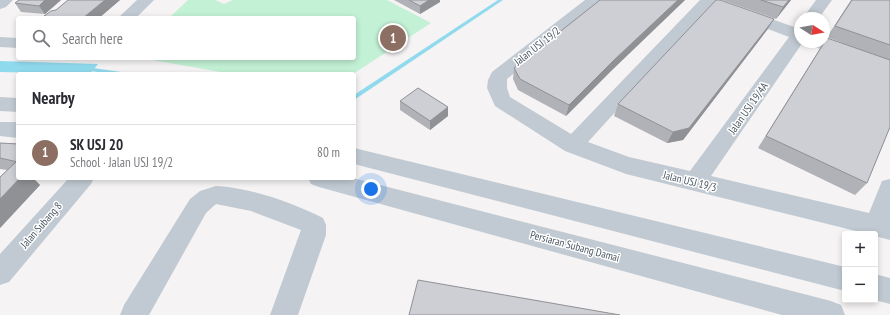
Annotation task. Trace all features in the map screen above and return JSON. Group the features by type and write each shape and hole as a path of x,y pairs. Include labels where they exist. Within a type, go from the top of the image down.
{"street":[{"path":"0,4 5,0"},
{"path":"128,16 146,0"},
{"name":"Jalan USJ 19/2","path":"502,101 497,92 496,84 499,76 595,0"},
{"path":"815,12 824,0"},
{"path":"573,145 714,4 794,33"},
{"path":"0,42 16,43"},
{"name":"Jalan USJ 19/4A","path":"695,182 794,43"},
{"path":"830,46 890,68"},
{"name":"Jalan USJ 19/3","path":"502,101 573,145 626,165 883,227"},
{"path":"0,104 16,105"},
{"path":"0,129 16,130"},
{"path":"356,157 842,278"},
{"name":"Jalan Subang 8","path":"0,273 81,180"},
{"name":"Persiaran Subang Damai","path":"326,180 831,315"},
{"path":"883,227 890,188"},
{"path":"134,315 198,206 208,197 217,195 293,215 314,225 313,235 284,315"},
{"path":"878,288 890,291"}],"green space":[{"path":"188,0 215,0 224,4 233,0 387,0 431,23 356,72 221,72 152,60 356,60 356,16 171,16"}],"water":[{"path":"0,61 98,64 92,72 0,72"}],"building":[{"path":"19,0 45,0 39,6 15,3"},
{"path":"68,0 105,0 85,16 44,16 51,11 56,10"},
{"path":"409,0 429,0 420,6"},
{"path":"600,0 678,0 569,105 520,79 514,68"},
{"path":"716,0 720,0 774,19 689,128 673,132 618,104"},
{"path":"761,0 789,0 783,7"},
{"path":"852,0 890,0 890,45 835,26"},
{"path":"830,39 890,60 890,127 867,183 766,136 821,48 830,48"},
{"path":"418,88 448,107 430,121 400,101"},
{"path":"0,143 16,144 16,162 0,158"},
{"path":"16,162 16,180 18,180 0,199 0,177"},
{"path":"418,280 620,315 409,315"}],"waterway":[{"path":"356,97 501,0"},
{"path":"93,70 107,72"}],"place":[{"name":"SK USJ 20","path":"393,38"}]}
